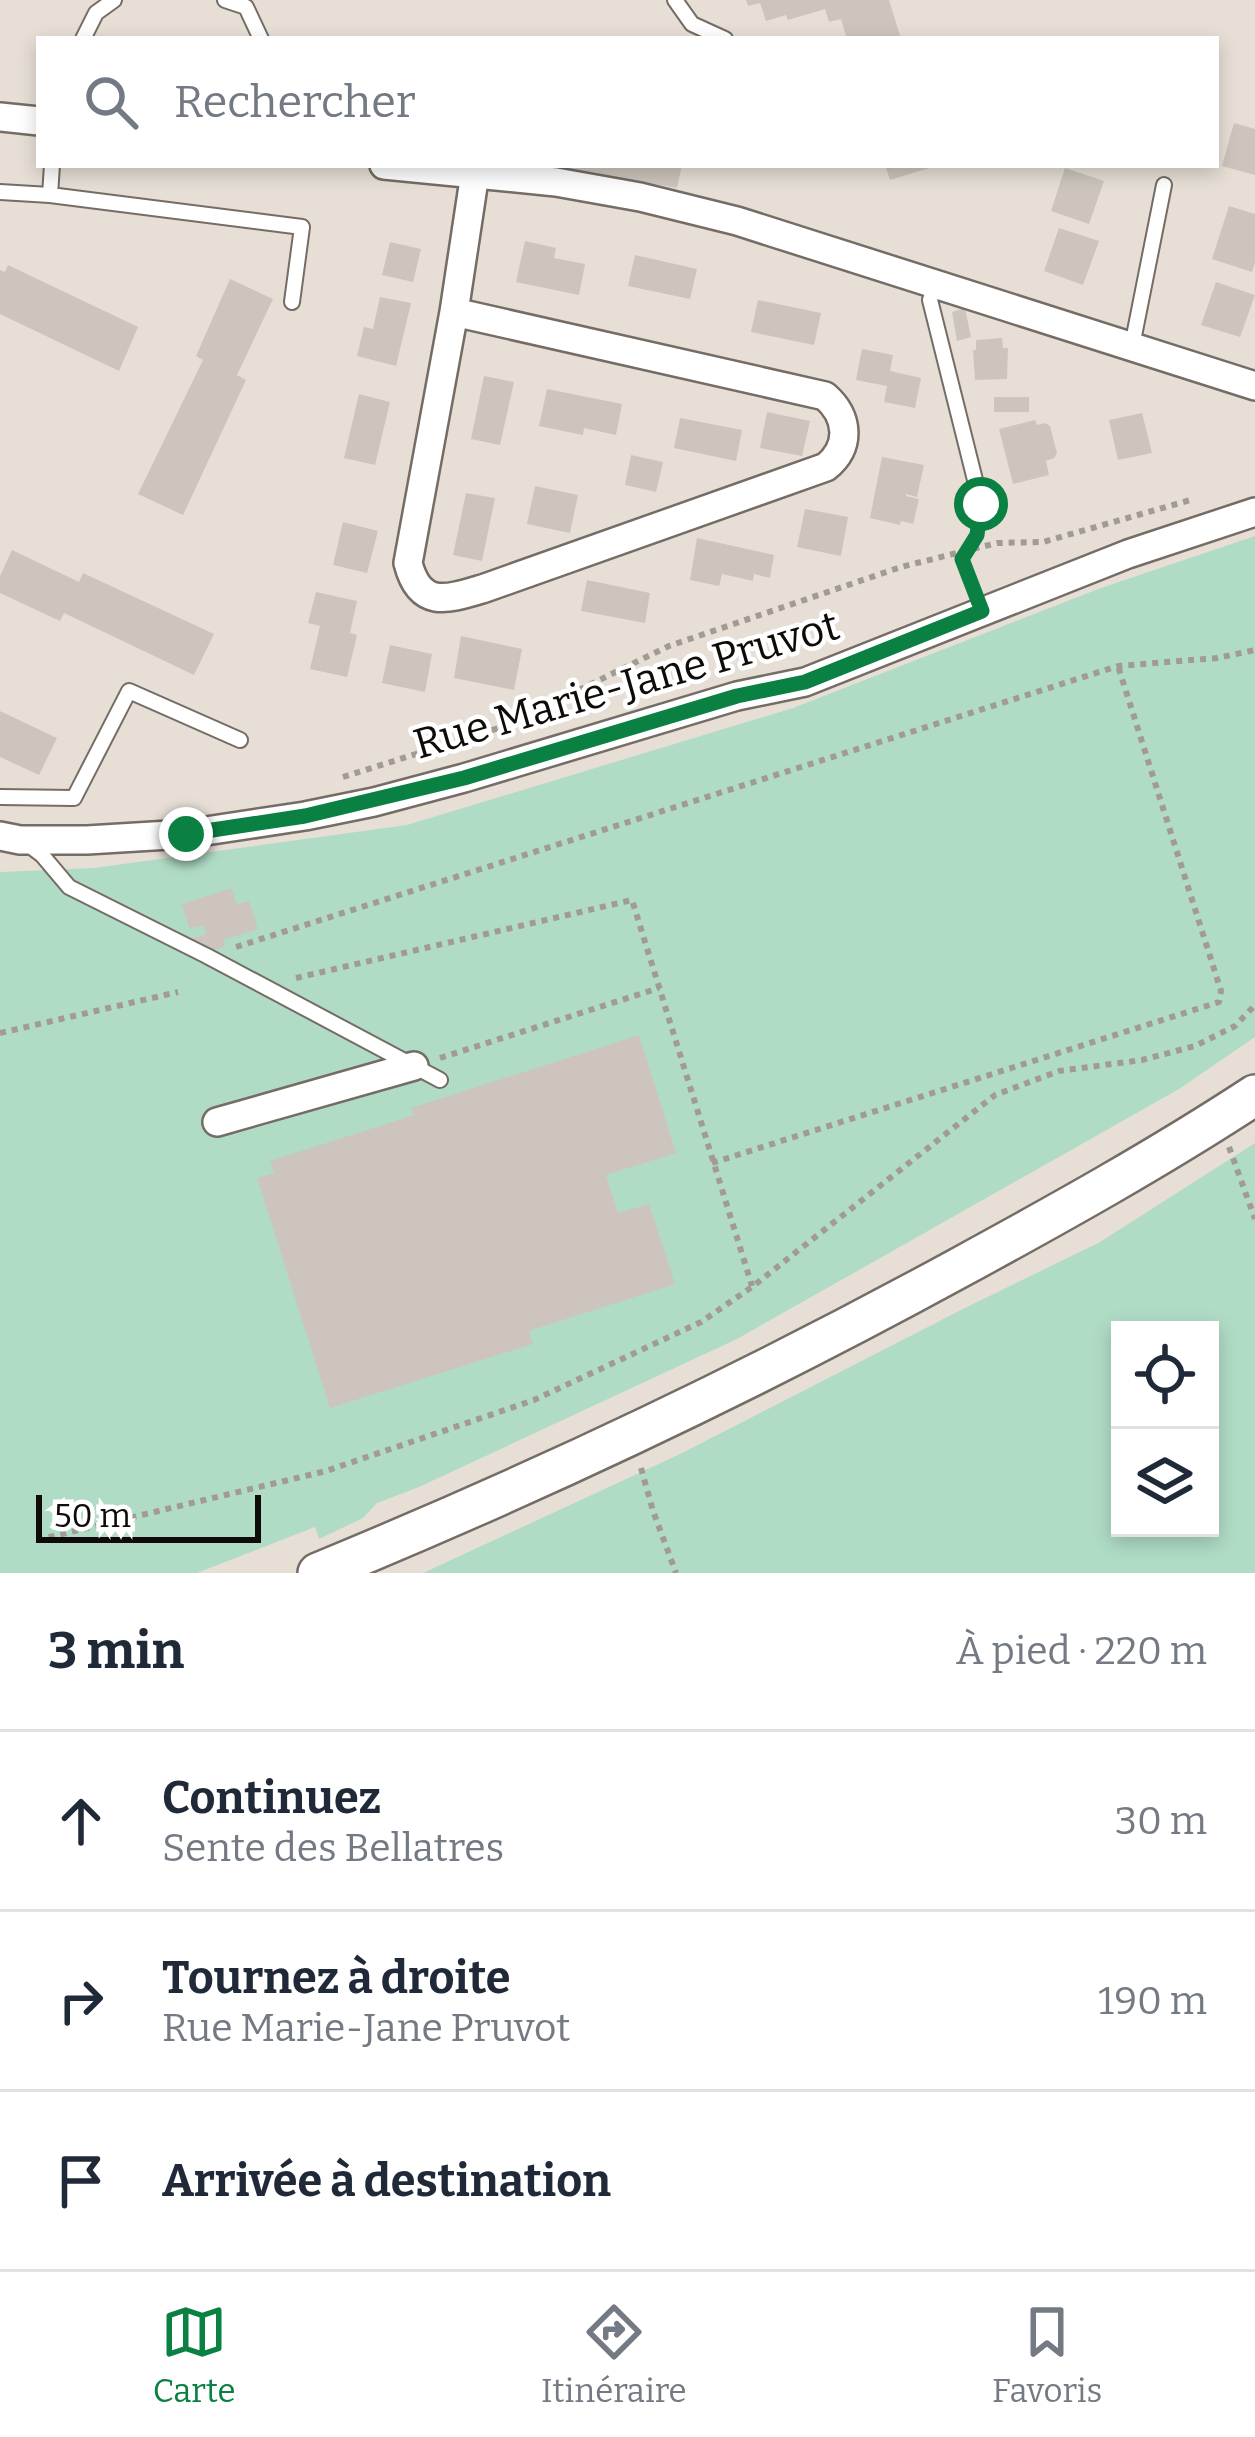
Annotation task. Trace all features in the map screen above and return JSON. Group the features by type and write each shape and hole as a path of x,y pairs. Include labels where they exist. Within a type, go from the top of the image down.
{"main road":[{"path":"318,1573 630,1436 830,1337 1102,1188 1255,1095"},
{"path":"370,1573 637,1453 893,1327 1240,1128"}],"street":[{"path":"0,117 36,121"},
{"path":"418,168 556,182 737,221 1255,386"},
{"path":"454,312 825,396 840,412 845,441 826,467 484,588 433,598 416,584 408,563 475,173"},
{"name":"Rue Marie-Jane Pruvot","path":"10,838 87,840 186,834 374,802 737,696 805,682 1128,554 1255,512"},
{"path":"218,1122 414,1066"}],"lane":[{"path":"84,36 95,13 115,0"},
{"path":"225,0 250,3 260,36"},
{"path":"675,0 692,24 718,36"},
{"path":"50,195 52,168"},
{"path":"1132,346 1164,185"},
{"path":"0,192 302,227 292,302"},
{"path":"935,284 930,300 981,504"},
{"path":"0,797 74,798 129,691 240,740"},
{"path":"10,838 42,855 69,887 440,1080"}],"path":[{"path":"324,783 505,727 669,646 901,567 997,543 1043,542 1213,494"},
{"path":"981,504 977,535 962,559 982,611"},
{"path":"207,956 1118,666 1255,650"},
{"path":"712,1163 1219,1001 1222,992 1118,666"},
{"path":"263,986 632,900 752,1287"},
{"path":"414,1066 659,988"},
{"path":"0,1033 178,992"},
{"path":"37,1540 326,1471 534,1400 701,1322 995,1094 1059,1071 1142,1060 1195,1046 1235,1026 1255,1005"},
{"path":"1240,1128 1255,1219"},
{"path":"637,1453 676,1573"}],"green space":[{"path":"1255,536 1255,1037 1179,1089 737,1339 377,1503 363,1518 319,1539 315,1527 197,1573 0,1573 0,872 94,868 407,825 793,708 1101,588"},
{"path":"1255,1143 1255,1573 423,1573 678,1455 1100,1242"}],"building":[{"path":"746,0 889,0 900,36 846,36 841,19 829,22 825,9 766,21 760,3 748,6"},
{"path":"1234,123 1255,129 1255,175 1222,166"},
{"path":"564,168 681,168 677,188"},
{"path":"886,168 929,168 890,180"},
{"path":"1065,168 1104,181 1089,224 1051,211"},
{"path":"1229,206 1255,214 1252,272 1212,259"},
{"path":"1059,228 1099,241 1083,285 1044,271"},
{"path":"525,241 556,248 554,258 585,264 579,295 516,282"},
{"path":"390,242 421,249 413,282 382,275"},
{"path":"635,255 697,269 690,299 628,286"},
{"path":"8,265 138,327 119,371 0,314 0,270 5,272"},
{"path":"230,279 273,299 237,375 246,380 183,515 138,494 203,360 196,356"},
{"path":"1216,282 1255,295 1240,337 1201,325"},
{"path":"380,297 411,303 396,366 357,356 364,327 373,329"},
{"path":"758,300 821,313 814,345 751,332"},
{"path":"965,308 971,337 957,341 952,312"},
{"path":"1002,338 1003,348 1008,348 1007,379 975,380 976,340"},
{"path":"862,349 893,355 890,371 921,378 915,408 884,402 887,386 856,380"},
{"path":"484,376 514,382 500,445 471,439"},
{"path":"547,389 622,404 616,435 584,428 583,435 539,426"},
{"path":"359,394 390,402 375,465 344,458"},
{"path":"994,397 1029,397 1029,412 994,412"},
{"path":"767,412 810,421 802,456 760,448"},
{"path":"1142,413 1152,453 1118,460 1109,420"},
{"path":"680,418 742,430 736,461 674,448"},
{"path":"1035,420 1037,425 1050,426 1057,453 1046,461 1049,475 1013,484 999,429"},
{"path":"631,455 663,462 656,492 625,485"},
{"path":"882,457 924,465 917,497 906,494 919,499 913,524 870,518"},
{"path":"535,486 578,495 570,533 527,524"},
{"path":"466,493 495,498 482,561 453,555"},
{"path":"805,509 848,517 841,556 797,547"},
{"path":"343,522 378,531 367,573 333,565"},
{"path":"697,538 774,555 770,578 754,574 753,581 722,574 719,586 690,580"},
{"path":"12,550 79,582 83,573 214,634 194,675 64,613 60,621 0,593 0,576"},
{"path":"587,580 650,593 645,623 581,611"},
{"path":"316,592 357,601 350,633 357,635 347,677 310,669 320,626 308,623"},
{"path":"461,636 522,649 514,690 454,678"},
{"path":"390,645 432,654 425,692 382,683"},
{"path":"0,711 57,738 39,775 0,757"},
{"path":"231,888 237,904 249,901 258,929 223,940 225,947 213,950 191,939 206,934 204,926 189,928 182,904"},
{"path":"639,1035 676,1153 606,1175 618,1213 649,1204 675,1284 529,1331 533,1344 330,1408 257,1178 274,1173 270,1161 414,1115 411,1108"}],"route":[{"path":"186,834 305,816 464,778 761,689 805,682 982,611 962,559 977,535 981,504"}]}
